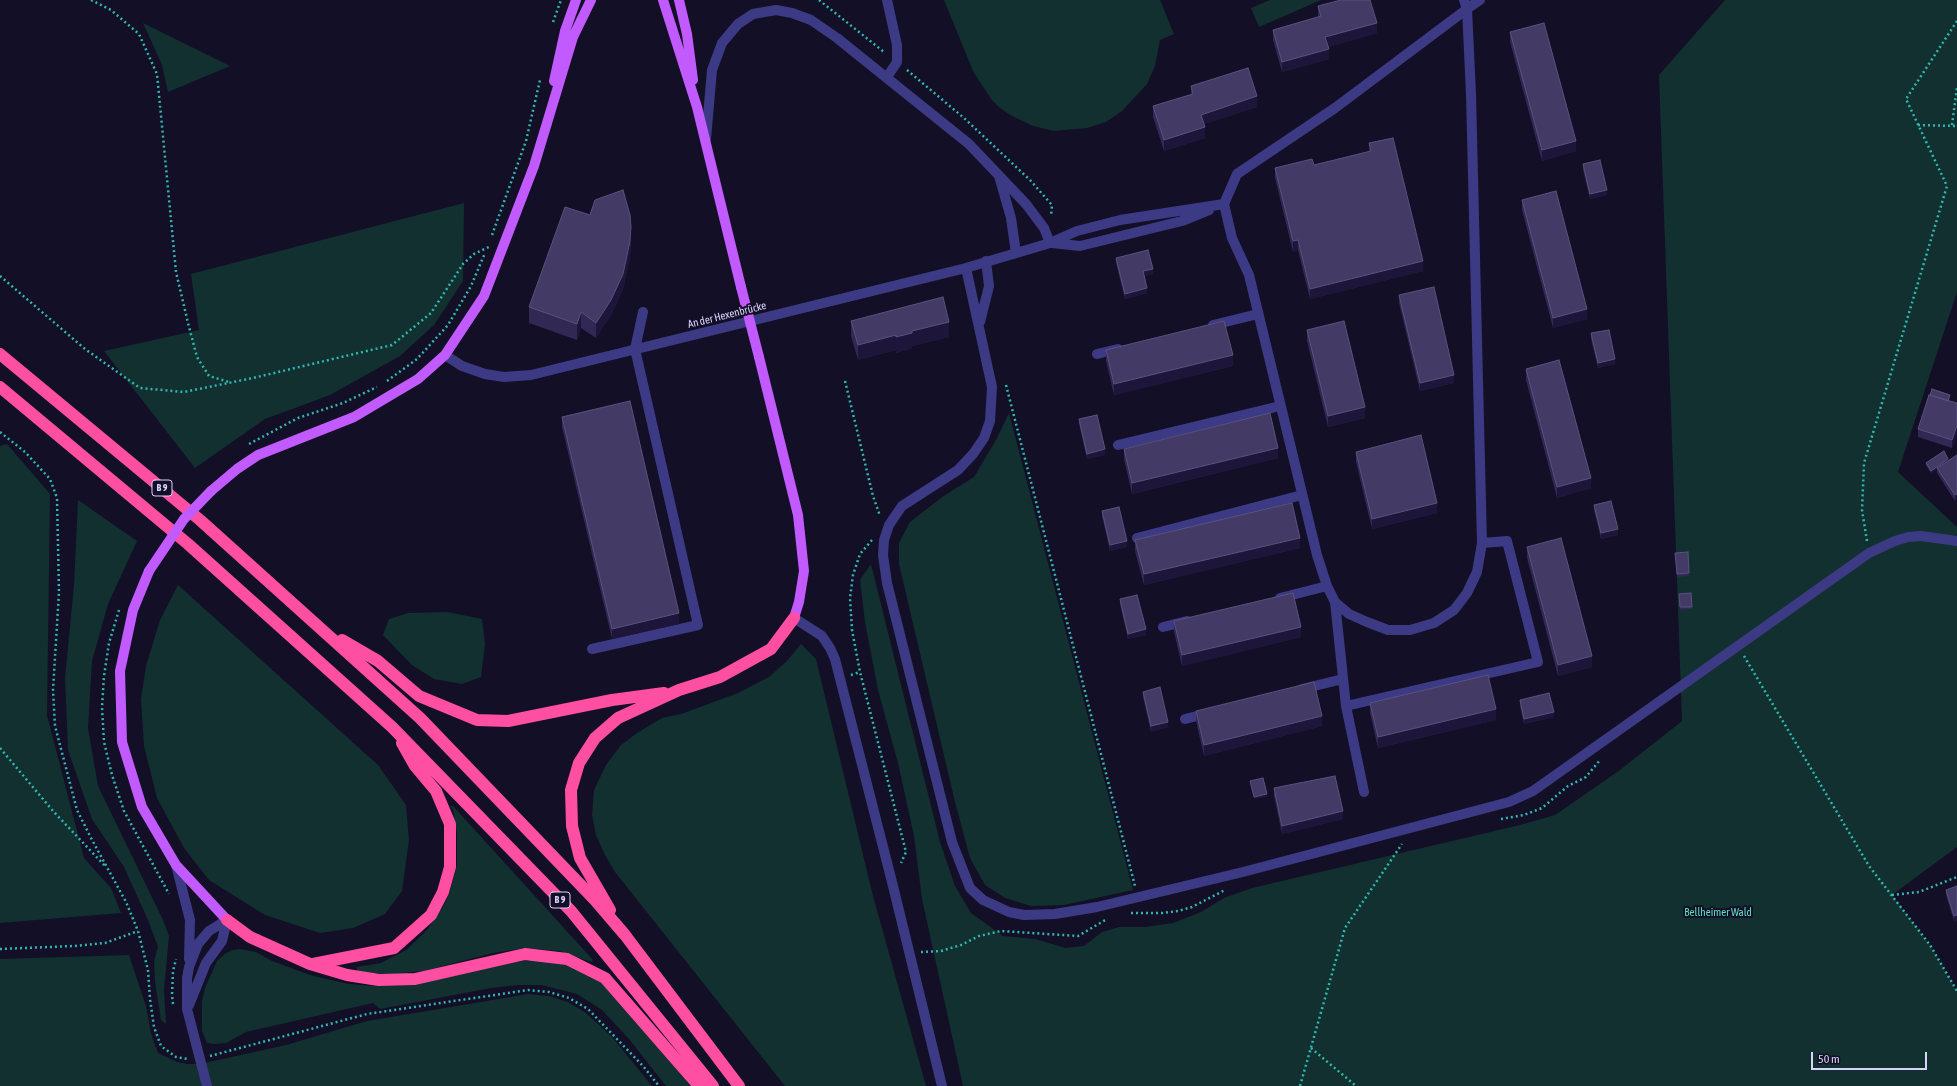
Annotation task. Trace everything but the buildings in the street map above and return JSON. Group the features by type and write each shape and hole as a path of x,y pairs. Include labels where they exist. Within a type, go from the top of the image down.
{"highway":[{"name":"B 9","path":"0,354 200,520 420,718 595,900 625,935 739,1086"},
{"name":"B 9","path":"0,387 188,544 392,727 571,911 713,1086"},
{"name":"B 9","path":"625,935 580,858 572,826 571,790 579,763 595,738 618,718 679,690 720,677 771,649 794,618"},
{"name":"B 9","path":"320,627 378,661 419,696 477,720 508,721 612,700 679,690"},
{"name":"B 9","path":"310,964 394,948 430,915 443,892 450,867 450,824 436,791 415,766 392,727"},
{"path":"227,920 250,937 310,964 348,975 379,980 415,978 525,954 567,959 606,978 699,1086"}],"main road":[{"path":"547,127 558,59 565,31 576,0"},
{"path":"227,920 176,865 142,807 122,742 120,671 133,610 149,571 184,519 211,491 237,469 258,456 354,417 418,379 444,355 484,296 534,166 573,37 591,0"},
{"name":"B 9","path":"663,0 706,139 798,515 804,571 799,602 794,618"},
{"name":"B 9","path":"679,0 687,34 697,107"}],"street":[{"path":"883,74 897,62 897,45 887,0"},
{"path":"1364,792 1346,706 1335,602 1327,586 1302,495 1248,275 1232,238 1224,204 1237,174 1335,108 1466,4 1480,0"},
{"path":"1335,602 1355,616 1388,630 1410,630 1434,623 1454,610 1467,593 1477,572 1482,543 1466,4"},
{"path":"706,139 709,94 716,56 722,43 738,24 753,14 776,10 792,13 811,20 837,38 969,144 1026,204 1044,228 1050,243"},
{"path":"998,174 1011,218 1016,253"},
{"path":"1050,243 1080,246 1182,221 1224,204"},
{"path":"1050,243 1077,231 1120,220 1224,204"},
{"name":"An der Hexenbrücke","path":"444,355 462,366 485,374 504,377 530,375 966,268 1050,243"},
{"path":"979,327 989,286 986,261"},
{"path":"966,268 992,387 990,420 984,438 973,454 958,470 902,506 889,525 884,540 883,555 887,583 952,842 970,888 983,900 996,908 1024,915 1062,913 1097,907 1243,872 1509,802 1533,791 1868,553 1895,540 1908,537 1921,536 1957,541"},
{"path":"592,649 698,625 636,349 643,312"},
{"path":"1204,328 1258,314"},
{"path":"1097,354 1128,347"},
{"path":"1118,445 1280,406"},
{"path":"1137,538 1302,495"},
{"path":"1346,706 1538,662 1507,541 1482,543"},
{"path":"1267,601 1327,586"},
{"path":"794,618 822,636 830,648 840,678 942,1086"},
{"path":"1163,627 1200,618"},
{"path":"1290,692 1343,679"},
{"path":"1185,720 1222,710"},
{"path":"176,865 190,920 189,967 186,994 187,1010 207,1086"},
{"path":"189,967 198,944 209,931 227,920"},
{"path":"187,1010 197,981 206,963 222,941 227,920"}],"path":[{"path":"91,0 111,10 139,34 157,74 176,272 188,323 197,357 209,376 230,382"},
{"path":"553,24 561,0"},
{"path":"819,0 897,62"},
{"path":"1868,553 1862,510 1864,463 1947,186 1906,99 1957,21"},
{"path":"248,445 298,418 343,403 382,385 417,359 448,325 471,286 488,247 526,141 541,78"},
{"path":"1952,125 1957,87"},
{"path":"1918,125 1957,126"},
{"path":"0,276 85,349 140,388 184,392 392,346 431,313 463,264 474,254 488,247"},
{"path":"845,380 873,496 882,518 889,525 869,542 860,554 853,575 850,598 852,630 860,672 906,852 892,882"},
{"path":"1005,383 1138,897"},
{"path":"0,432 25,452 50,479 58,498 59,592 53,690 55,726 77,810 90,838 110,871 126,902 138,931 148,970 154,1027 161,1046 176,1057 186,1059 199,1058 368,1014 528,990 556,994 569,998 588,1009 643,1066 659,1086"},
{"path":"1742,651 1868,866 1930,945 1957,991"},
{"path":"0,748 52,811 110,871"},
{"path":"1300,1086 1346,928 1403,842 1402,831"},
{"path":"1892,895 1919,892 1957,877"},
{"path":"0,949 74,946 105,943 138,931"},
{"path":"1311,1048 1356,1086"}],"green space":[{"path":"944,0 1160,0 1174,34 1160,40 1155,66 1147,84 1122,111 1106,122 1087,128 1054,131 1033,126 1012,116 1000,108 991,99 973,71"},
{"path":"1270,0 1321,0 1259,27 1251,8"},
{"name":"Bellheimer Wald","path":"1725,0 1957,0 1957,292 1898,472 1957,527 1957,847 1892,895 1930,945 1957,991 1957,1086 963,1086 922,899 914,836 898,763 878,690 865,622 860,580 871,564 940,842 955,886 971,913 1003,936 1036,939 1065,948 1084,946 1102,932 1119,927 1145,927 1173,923 1201,912 1224,898 1252,888 1520,825 1555,815 1620,770 1682,721 1659,75"},
{"path":"143,23 230,66 168,92 162,65"},
{"path":"464,203 463,281 434,325 400,356 330,395 265,419 195,468 104,351 199,330 191,274"},
{"path":"1009,413 1133,890 1064,905 1031,906 1005,898 985,885 970,858 954,798 899,564 899,543 910,522 942,497 974,477 996,440"},
{"path":"7,444 50,494 47,715 84,858 111,888 121,913 0,923 0,446"},
{"path":"78,500 137,541 108,604 92,661 88,728 98,786 163,920 169,936 164,990 166,1024 161,1020 155,982 154,961 158,947 148,920 124,867 92,819 68,750 65,678 74,585"},
{"path":"178,585 378,765 406,805 409,840 402,891 385,914 353,928 320,933 265,915 209,880 184,848 157,798 144,746 141,699 146,666 160,620"},
{"path":"447,612 482,619 485,644 481,677 462,684 434,679 412,665 383,635 389,619 408,613"},
{"path":"801,644 816,659 873,896 926,1086 785,1086 615,872 596,835 592,815 594,790 606,765 621,745 637,733 662,718 681,714 738,693 769,677 786,662"},
{"path":"449,805 454,807 593,960 591,962 559,951 525,948 493,953 424,971 390,974 357,972 357,967 381,963 406,950 427,930 443,907 450,892 457,865 457,833 453,810"},
{"path":"240,949 256,952 272,961 313,976 349,984 373,986 410,985 522,961 539,960 561,963 578,969 601,982 643,1027 690,1086 666,1086 629,1039 602,1010 577,994 541,985 519,985 491,988 380,1009 373,1003 246,1032 226,1043 207,1043 202,1031 202,1001 205,988 217,961 226,953"},
{"path":"129,955 146,1006 151,1034 158,1053 177,1062 200,1064 286,1045 367,1021 528,994 549,996 568,1002 586,1013 612,1037 652,1086 0,1086 0,959"}]}
